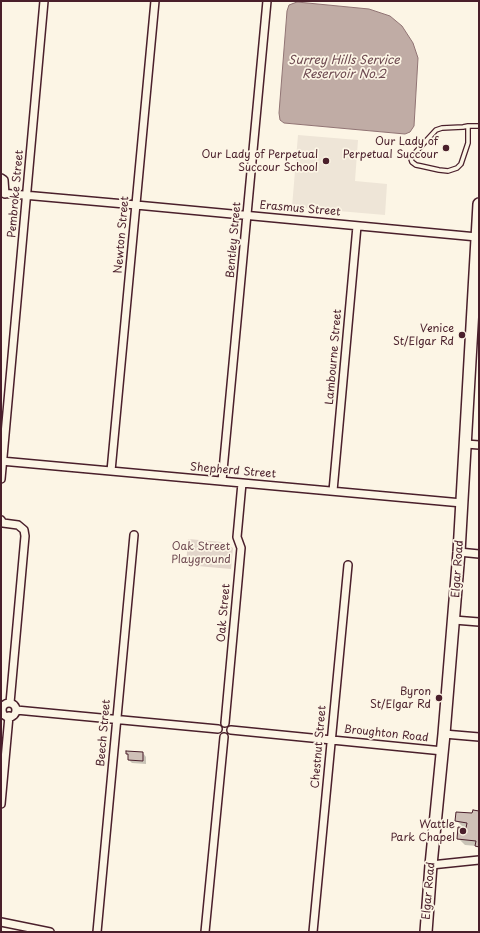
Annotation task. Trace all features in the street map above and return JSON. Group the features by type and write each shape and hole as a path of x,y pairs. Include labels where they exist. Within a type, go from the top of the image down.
{"main road":[{"name":"Elgar Road","path":"426,932 460,552 466,444 475,336 479,204"}],"street":[{"name":"Pembroke Street","path":"1,479 44,1"},
{"name":"Newton Street","path":"112,471 155,1"},
{"name":"Bentley Street","path":"222,481 267,1"},
{"path":"1,178 4,180 3,194"},
{"name":"Erasmus Street","path":"3,194 357,226 478,230"},
{"name":"Lambourne Street","path":"332,491 357,226"},
{"path":"466,444 479,445"},
{"name":"Shepherd Street","path":"2,461 462,503"},
{"name":"Oak Street","path":"225,723 241,548 237,537 242,483"},
{"path":"1,520 3,523 18,525 24,530 25,536 10,703"},
{"name":"Beech Street","path":"97,932 134,535"},
{"path":"460,552 479,554"},
{"name":"Chestnut Street","path":"313,932 348,565"},
{"path":"454,620 479,622"},
{"path":"9,716 5,715 2,709 4,705 10,703"},
{"path":"10,703 15,706 16,710"},
{"path":"16,710 218,729"},
{"path":"9,716 14,714 16,710"},
{"path":"1,804 9,716"},
{"path":"218,729 220,725 225,723 231,726 230,734 224,737"},
{"path":"218,729 220,735 224,737"},
{"name":"Broughton Road","path":"231,730 443,751"},
{"path":"444,734 479,737"},
{"path":"205,932 224,737"},
{"path":"431,865 479,860"},
{"path":"1,922 50,932"}],"lane":[{"path":"468,126 468,143 461,164 458,168 448,171 439,170 416,165 412,162 411,159 413,155 436,130 442,128 468,126 479,126"}],"shaded area":[{"name":"Our Lady of Perpetual Succour School","path":"298,135 358,140 355,181 387,184 385,215 292,207"}],"green space":[{"name":"Oak Street Playground","path":"188,539 222,542 233,548 231,569 186,565"}],"water":[{"name":"Surrey Hills Service Reservoir No.2","path":"297,2 369,9 390,16 402,26 413,43 418,58 414,126 410,132 405,134 284,123 280,120 279,113 287,11 289,5"}],"building":[{"path":"126,751 143,752 143,761 128,760 128,754 126,754"},
{"name":"Wattle Park Chapel","path":"473,810 479,811 479,847 475,846 476,841 457,839 458,827 466,828 467,823 455,821 456,812 472,813"}],"place":[{"name":"Our Lady of Perpetual Succour","path":"446,148"},
{"name":"Our Lady of Perpetual Succour School","path":"326,161"},
{"name":"Venice St/Elgar Rd","path":"462,335"},
{"name":"Byron St/Elgar Rd","path":"439,698"},
{"name":"Wattle Park Chapel","path":"463,831"}]}
